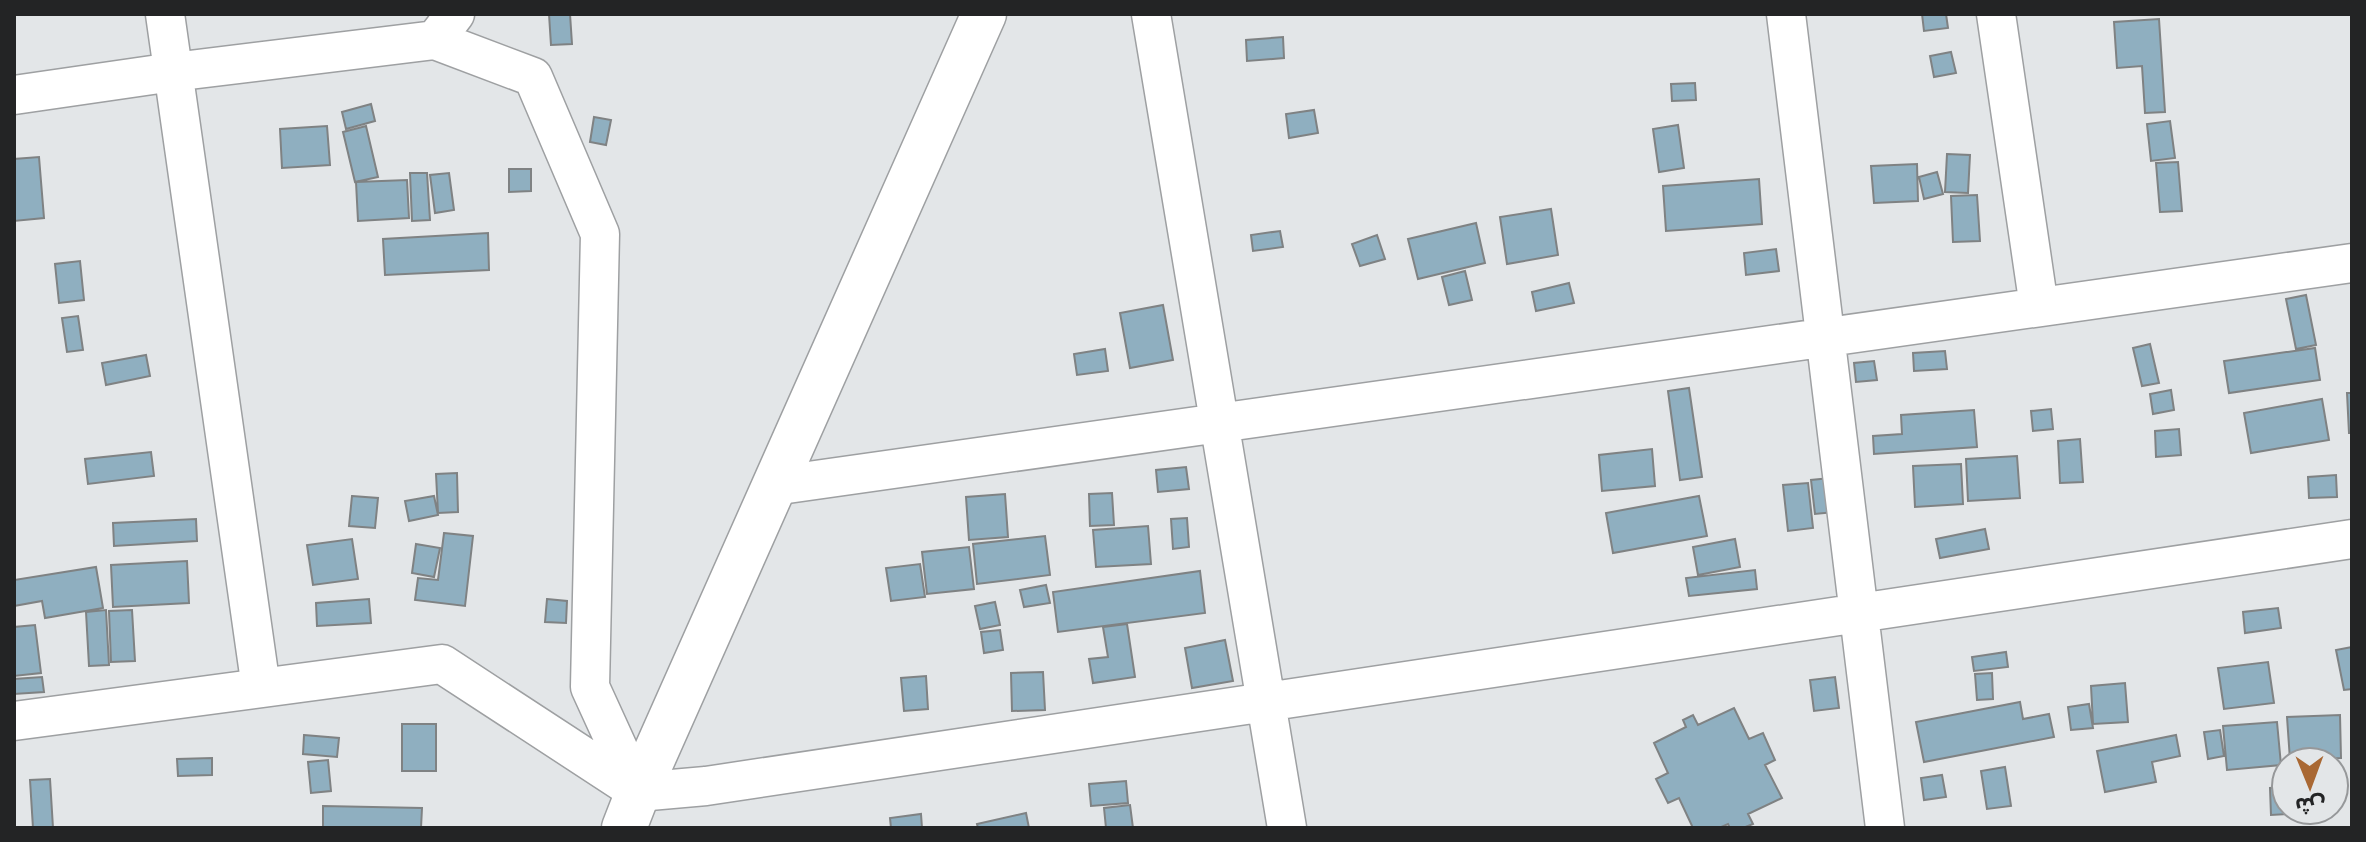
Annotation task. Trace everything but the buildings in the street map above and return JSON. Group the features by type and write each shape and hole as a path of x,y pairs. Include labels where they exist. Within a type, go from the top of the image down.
{"main road":[{"path":"631,810 984,14"}],"street":[{"path":"165,14 261,688"},
{"path":"1151,14 1287,828"},
{"path":"1786,14 1885,828"},
{"path":"1996,14 2039,307"},
{"path":"14,95 445,27 533,77 600,234 590,687 631,810"},
{"path":"773,486 2352,263"},
{"path":"631,810 706,786 2352,539"},
{"path":"14,721 442,664 631,810"}]}
